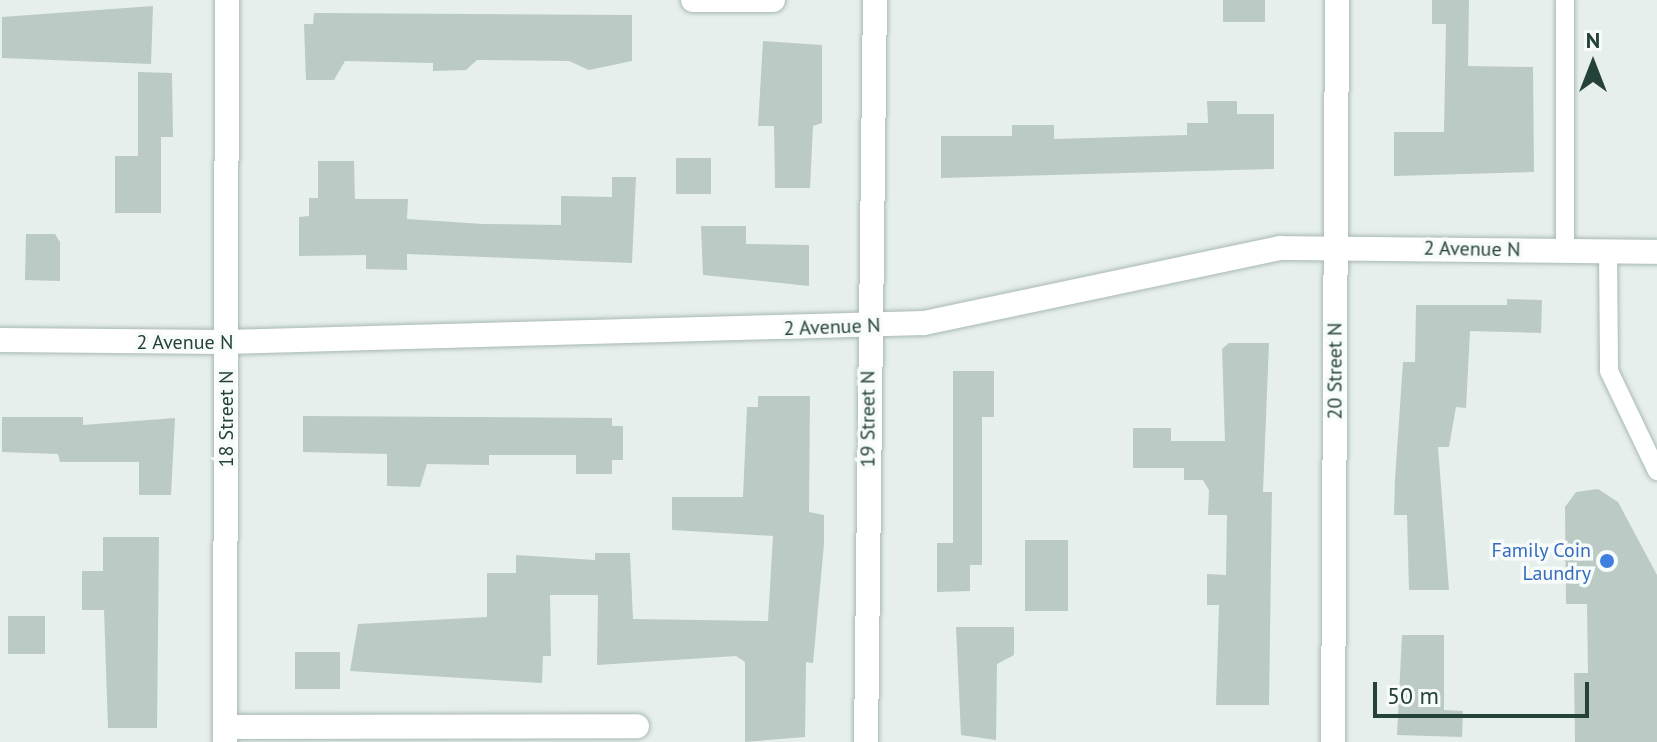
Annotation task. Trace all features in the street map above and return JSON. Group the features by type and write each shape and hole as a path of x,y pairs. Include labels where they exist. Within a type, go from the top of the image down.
{"street":[{"name":"18 Street N","path":"225,735 227,0"},
{"path":"693,0 773,0"},
{"name":"19 Street N","path":"866,742 875,0"},
{"name":"20 Street N","path":"1333,742 1337,0"},
{"name":"2 Avenue N","path":"0,340 226,342 869,326 924,323 1212,258 1336,247 1657,252"},
{"path":"225,735 637,726"}],"lane":[{"path":"1565,0 1565,251"},
{"path":"1608,251 1609,371 1657,471"}],"building":[{"path":"1223,0 1265,0 1265,22 1223,22"},
{"path":"1432,0 1469,0 1468,66 1533,67 1534,172 1394,176 1394,132 1444,132 1446,24 1432,24"},
{"path":"153,6 151,64 2,58 2,17"},
{"path":"314,13 632,15 632,61 589,70 569,61 477,60 466,70 433,71 433,63 345,61 334,80 306,80 304,24 313,24"},
{"path":"763,41 822,45 822,123 813,126 810,188 775,188 774,126 758,126"},
{"path":"138,72 172,73 173,137 161,137 161,213 115,213 115,156 138,156"},
{"path":"1207,101 1237,101 1237,114 1274,114 1274,169 941,178 941,136 1012,136 1012,125 1054,125 1054,139 1187,135 1187,123 1208,123"},
{"path":"676,158 711,158 711,194 676,194"},
{"path":"318,161 354,161 355,199 408,199 407,219 483,224 561,225 561,196 612,197 612,177 636,177 632,263 407,254 407,270 366,269 366,255 299,256 299,217 309,216 309,198 318,198"},
{"path":"701,226 746,226 746,244 809,245 809,286 703,275"},
{"path":"26,234 55,234 60,242 60,281 25,280"},
{"path":"1507,299 1542,300 1541,333 1470,331 1466,408 1456,407 1449,447 1438,447 1449,590 1409,590 1407,515 1394,515 1403,362 1415,362 1416,305 1507,305"},
{"path":"1229,343 1269,343 1263,492 1272,492 1269,705 1216,705 1219,605 1207,605 1207,574 1226,575 1227,515 1208,515 1209,490 1203,480 1184,480 1184,468 1133,468 1133,428 1171,428 1171,441 1225,441 1222,349"},
{"path":"953,371 994,371 994,417 982,417 982,565 970,565 970,591 937,592 937,543 953,543"},
{"path":"758,396 810,396 809,512 824,515 824,544 813,663 806,662 805,737 745,742 745,662 736,656 597,665 598,595 550,595 551,656 543,656 542,683 350,671 358,624 487,617 487,573 516,573 516,555 595,560 595,553 630,553 633,619 768,621 773,536 672,530 672,497 743,497 747,407 758,407"},
{"path":"303,416 612,418 612,426 623,426 623,460 612,460 612,474 576,474 576,455 489,455 489,465 427,464 420,487 387,486 387,454 303,452"},
{"path":"2,417 83,417 83,425 175,418 171,495 139,495 139,462 60,462 58,454 2,452"},
{"path":"1598,489 1618,502 1657,575 1657,742 1575,742 1574,673 1588,673 1587,604 1566,604 1565,507 1576,492"},
{"path":"103,537 159,537 157,728 108,728 104,610 82,610 82,571 103,571"},
{"path":"1025,540 1068,540 1068,611 1025,611"},
{"path":"8,616 45,616 45,654 8,654"},
{"path":"956,627 1014,627 1014,655 997,664 996,740 961,735"},
{"path":"1402,635 1444,635 1444,710 1463,711 1462,737 1397,735"},
{"path":"295,652 340,652 340,689 295,689"}],"place":[{"name":"Family Coin Laundry","path":"1607,561"}]}
